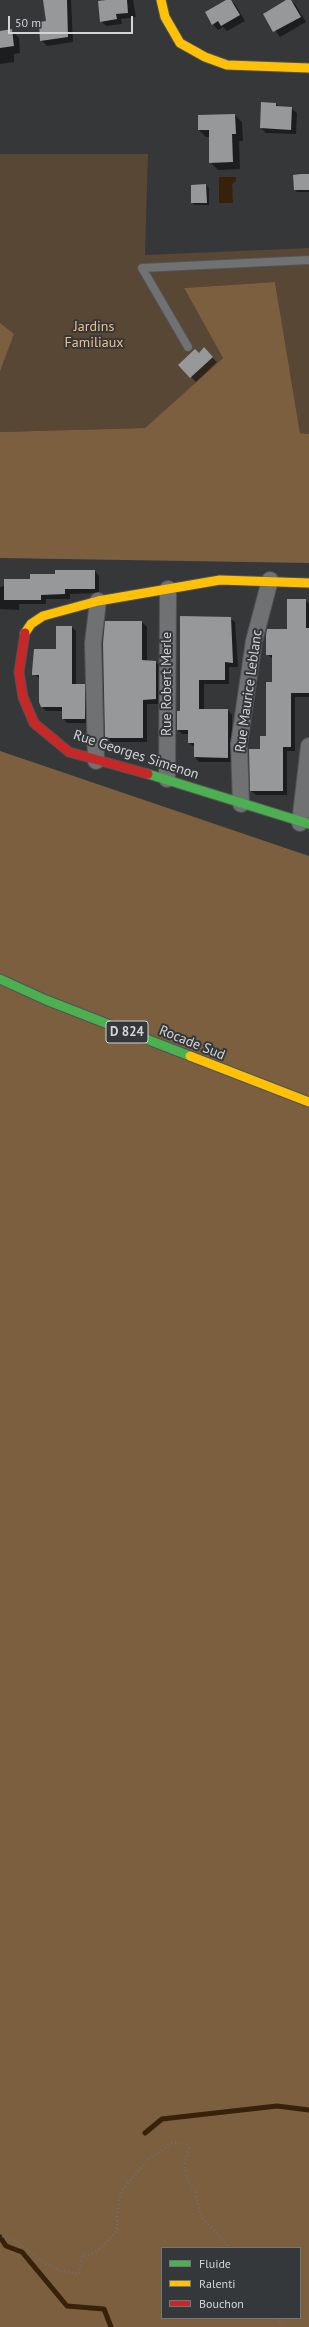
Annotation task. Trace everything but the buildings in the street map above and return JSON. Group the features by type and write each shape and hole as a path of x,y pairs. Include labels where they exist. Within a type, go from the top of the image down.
{"street":[{"path":"161,0 165,17 180,43 205,57 228,65 309,68"},
{"name":"Rue Georges Simenon","path":"305,824 167,779 96,761 69,752 38,727 26,705 19,672 22,636 31,624 43,616 98,601 220,580 309,582"},
{"name":"Rue Maurice Leblanc","path":"241,804 239,744 254,641 270,580"},
{"name":"Rue Robert Merle","path":"167,779 168,589"},
{"path":"96,761 93,643 98,601"},
{"path":"305,824 309,746"},
{"name":"Rocade Sud","path":"0,979 46,1000 309,1102"},
{"path":"255,1082 309,1096"}],"lane":[{"path":"188,347 142,268 309,260"}],"path":[{"path":"0,2233 4,2238 18,2242 43,2262 61,2271 79,2274 82,2256 90,2255 99,2249 117,2231 116,2215 122,2191 148,2160 172,2143 187,2144 189,2148 184,2167 188,2181 195,2189 200,2215 229,2247"}],"green space":[{"name":"Jardins Familiaux","path":"0,154 148,154 145,255 309,248 309,434 300,433 275,282 184,288 223,358 145,428 0,432"}],"shaded area":[{"path":"219,177 236,177 236,181 232,184 233,203 219,203"},
{"path":"275,282 300,433 309,434 309,563 0,558 0,432 145,428 223,358 184,288"},
{"path":"0,323 14,334 0,371"},
{"path":"0,751 309,856 309,2327 0,2327"}],"waterway":[{"path":"145,2133 162,2119 277,2106 309,2110"},
{"path":"0,2237 6,2246 22,2252 67,2306 104,2309 111,2327"}],"traffic: fast":[{"path":"148,774 309,824"},
{"path":"0,979 46,1000 190,1056"}],"traffic: slow":[{"path":"161,0 165,17 180,43 205,57 227,65 309,68"},
{"path":"25,633 31,624 43,616 98,601 220,580 309,583"},
{"path":"190,1056 309,1102"}],"traffic: jam":[{"path":"25,633 19,672 23,697 34,723 69,752 148,774"}]}
